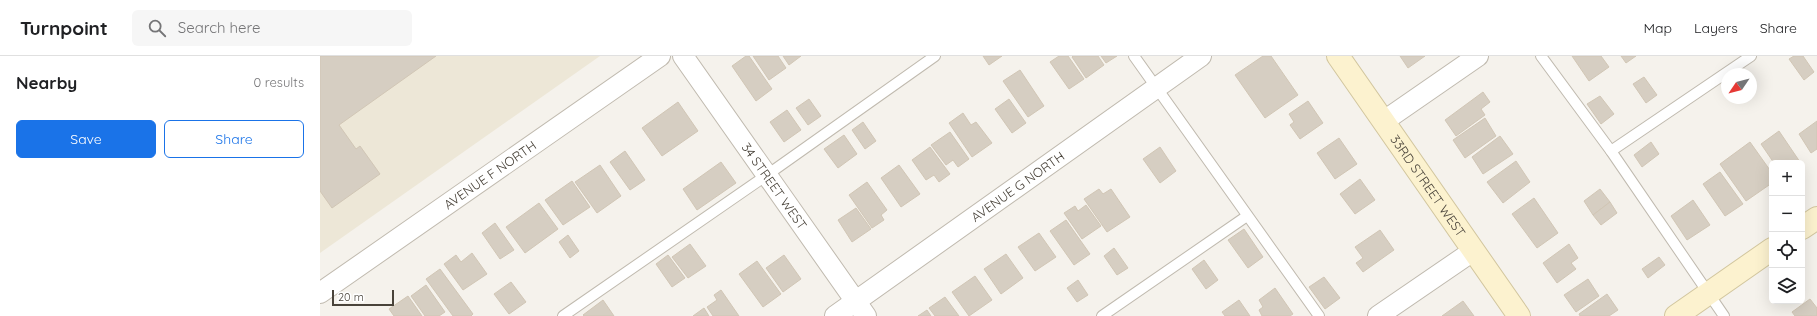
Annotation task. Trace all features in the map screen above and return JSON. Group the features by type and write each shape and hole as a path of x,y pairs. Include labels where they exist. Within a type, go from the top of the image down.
{"main road":[{"name":"33RD STREET WEST","path":"1338,56 1519,316"},
{"path":"1805,226 1817,218"},
{"path":"1676,316 1769,251"}],"street":[{"name":"AVENUE F NORTH","path":"320,293 660,56"},
{"name":"34 STREET WEST","path":"683,56 861,309"},
{"name":"AVENUE G NORTH","path":"835,316 861,309 1156,87 1201,56"},
{"path":"1384,121 1478,56"},
{"path":"1378,316 1473,251"}],"lane":[{"path":"563,316 767,175 935,56"},
{"path":"1134,56 1246,216 1319,316"},
{"path":"1541,56 1611,151 1724,316"},
{"path":"1611,151 1751,56"},
{"path":"1102,316 1246,216"}],"shaded area":[{"path":"320,56 600,56 320,253"}],"building":[{"path":"320,56 436,56 339,125 356,149 360,146 380,174 332,208 320,191"},
{"path":"746,56 749,56 772,89 756,101 732,66"},
{"path":"753,56 778,56 786,68 769,80"},
{"path":"783,56 801,56 789,65"},
{"path":"983,56 1002,56 989,65"},
{"path":"1059,56 1068,56 1084,79 1069,89 1050,62"},
{"path":"1098,56 1104,65 1086,78 1072,57"},
{"path":"1101,56 1117,56 1106,63"},
{"path":"1263,56 1271,56 1298,95 1265,118 1235,75"},
{"path":"1400,56 1425,56 1408,68"},
{"path":"1572,56 1601,56 1609,67 1589,81"},
{"path":"1621,56 1636,56 1626,63"},
{"path":"1794,56 1803,56 1814,72 1804,80 1789,59"},
{"path":"1020,70 1044,106 1028,117 1003,81"},
{"path":"1644,77 1657,95 1646,103 1633,84"},
{"path":"1483,92 1490,102 1481,109 1485,115 1456,136 1445,120"},
{"path":"1600,96 1614,114 1601,124 1587,104"},
{"path":"809,99 821,116 808,125 796,108"},
{"path":"1009,99 1026,123 1012,133 995,109"},
{"path":"1308,101 1323,123 1300,139 1290,125 1294,122 1289,114"},
{"path":"678,102 698,131 662,156 642,128"},
{"path":"787,110 801,130 784,142 770,122"},
{"path":"963,113 971,125 976,122 992,143 972,157 949,123"},
{"path":"1485,118 1496,136 1465,158 1453,140"},
{"path":"1817,121 1817,149 1811,153 1799,134"},
{"path":"863,122 876,141 865,149 852,130"},
{"path":"1779,131 1799,160 1772,160 1761,144"},
{"path":"950,132 969,159 958,167 953,160 946,165 931,145"},
{"path":"844,135 857,154 838,168 824,149"},
{"path":"1500,136 1513,154 1483,174 1472,157"},
{"path":"1339,138 1357,164 1335,179 1317,153"},
{"path":"1651,142 1659,154 1642,167 1634,155"},
{"path":"1750,142 1769,169 1769,185 1746,201 1720,164"},
{"path":"930,147 950,174 939,182 934,175 926,180 912,160"},
{"path":"1160,147 1176,171 1160,183 1143,159"},
{"path":"625,151 645,180 630,190 610,162"},
{"path":"1516,161 1530,182 1503,203 1487,182"},
{"path":"721,162 736,183 697,210 683,189"},
{"path":"600,165 621,196 597,213 575,182"},
{"path":"899,165 920,194 901,207 881,178"},
{"path":"1720,172 1743,204 1725,216 1703,184"},
{"path":"1360,179 1375,200 1355,214 1340,194"},
{"path":"572,181 590,207 563,225 545,200"},
{"path":"867,182 887,210 881,215 884,220 872,228 849,195"},
{"path":"1099,189 1103,194 1111,189 1130,217 1107,232 1084,199"},
{"path":"1600,189 1610,202 1593,215 1584,201"},
{"path":"1534,198 1558,233 1537,248 1512,214"},
{"path":"1693,200 1710,225 1687,240 1671,216"},
{"path":"1610,202 1617,213 1601,225 1593,215"},
{"path":"539,203 558,229 525,253 506,227"},
{"path":"1086,205 1101,226 1082,239 1064,213 1075,206 1078,211"},
{"path":"856,208 871,229 852,242 838,220"},
{"path":"1066,220 1090,254 1074,265 1050,231"},
{"path":"495,223 514,250 500,259 482,233"},
{"path":"1244,229 1263,257 1248,268 1228,240"},
{"path":"1380,230 1394,250 1363,272 1356,263 1363,258 1355,247"},
{"path":"1039,233 1056,257 1035,271 1018,247"},
{"path":"568,235 579,251 570,258 559,242"},
{"path":"690,244 706,266 688,278 672,257"},
{"path":"1569,244 1578,258 1571,263 1576,269 1557,283 1543,263"},
{"path":"1114,248 1128,268 1117,275 1104,256"},
{"path":"472,253 487,274 463,290 444,264 456,255 461,262"},
{"path":"1006,254 1023,278 1001,294 984,269"},
{"path":"668,255 685,278 672,287 656,264"},
{"path":"784,255 801,279 783,292 766,268"},
{"path":"1659,257 1665,265 1648,278 1642,269"},
{"path":"1204,260 1218,280 1206,289 1192,269"},
{"path":"757,261 781,294 763,307 739,274"},
{"path":"440,269 473,314 471,316 453,316 426,279"},
{"path":"975,276 992,300 969,316 952,292"},
{"path":"1324,277 1340,298 1325,309 1309,287"},
{"path":"1588,279 1599,296 1576,312 1564,295"},
{"path":"1078,280 1088,295 1077,302 1067,288"},
{"path":"511,282 526,302 509,314 494,294"},
{"path":"426,285 445,312 439,316 425,316 411,296"},
{"path":"1275,288 1293,314 1290,316 1262,316 1259,310 1263,307 1259,300"},
{"path":"721,290 739,316 713,316 707,307 717,300 714,295"},
{"path":"1607,294 1618,310 1609,316 1580,316 1579,314"},
{"path":"408,296 422,316 394,316 389,309"},
{"path":"945,297 959,316 935,316 929,308"},
{"path":"1810,299 1817,308 1817,316 1795,316 1792,312"},
{"path":"603,300 614,316 583,315"},
{"path":"1239,300 1250,316 1225,316 1222,312"},
{"path":"1463,301 1474,316 1442,316"},
{"path":"704,308 709,316 693,316"},
{"path":"927,310 931,316 918,316"}]}
